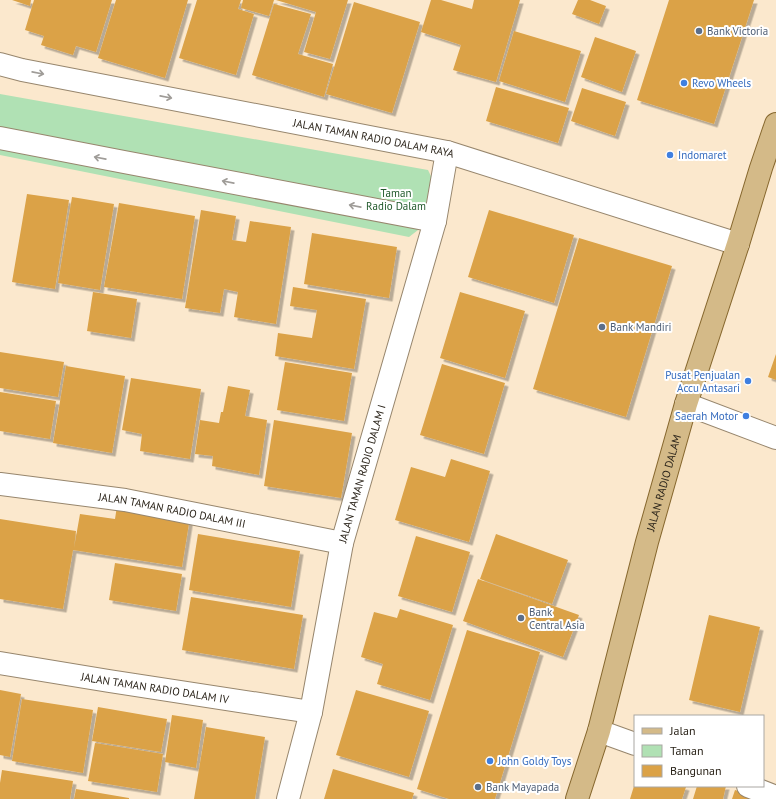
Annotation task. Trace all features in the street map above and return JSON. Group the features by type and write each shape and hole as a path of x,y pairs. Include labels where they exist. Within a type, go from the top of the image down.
{"main road":[{"name":"JALAN RADIO DALAM","path":"577,799 599,731 647,542 686,404 738,244 760,168 776,124"}],"street":[{"name":"JALAN TAMAN RADIO DALAM RAYA","path":"0,64 22,70 447,152 738,244"},
{"path":"0,138 435,221"},
{"name":"JALAN TAMAN RADIO DALAM I","path":"288,799 311,712 342,543 435,221 447,152"},
{"path":"686,404 776,438"},
{"name":"JALAN TAMAN RADIO DALAM III","path":"0,484 125,500 342,543"},
{"name":"JALAN TAMAN RADIO DALAM IV","path":"0,663 311,712"},
{"path":"599,731 634,744"},
{"path":"751,787 776,797"}],"green space":[{"name":"Taman Radio Dalam","path":"0,94 428,170 439,193 431,220 409,237 0,155"}],"building":[{"path":"12,0 31,0 30,6"},
{"path":"34,0 112,0 96,52 76,46 73,55 41,45 44,36 25,30"},
{"path":"116,0 188,0 165,78 98,58"},
{"path":"197,0 241,0 238,9 254,14 236,75 179,58"},
{"path":"243,0 274,0 269,16 241,8"},
{"path":"276,0 348,0 330,59 304,52 316,12"},
{"path":"431,0 441,0 472,9 474,0 520,0 496,82 453,70 461,45 421,32"},
{"path":"578,0 590,0 606,6 599,24 572,14"},
{"path":"669,0 754,0 714,124 637,100"},
{"path":"354,2 420,22 392,113 326,94"},
{"path":"274,4 311,14 298,54 333,64 324,97 252,75"},
{"path":"514,31 581,51 565,102 499,81"},
{"path":"595,37 636,51 622,92 581,77"},
{"path":"496,87 569,108 558,143 486,121"},
{"path":"582,88 626,102 615,136 571,121"},
{"path":"27,194 69,200 55,289 12,282"},
{"path":"72,197 114,204 100,290 58,283"},
{"path":"119,203 195,216 182,299 104,287"},
{"path":"201,210 236,216 232,240 246,242 250,221 291,227 276,324 234,317 238,292 224,289 220,313 185,308"},
{"path":"489,210 574,235 554,303 468,277"},
{"path":"312,233 397,247 389,298 304,284"},
{"name":"Bank Mandiri","path":"579,238 672,266 626,417 533,389"},
{"path":"293,287 366,299 354,369 275,356 278,333 312,338 317,310 290,306"},
{"path":"93,292 137,299 131,338 87,331"},
{"path":"460,292 525,311 505,378 440,358"},
{"path":"0,352 64,362 58,397 0,388"},
{"path":"776,354 776,380 768,377"},
{"path":"285,362 352,373 344,421 277,410"},
{"path":"442,364 505,383 484,454 420,435"},
{"path":"66,366 125,376 112,453 53,443"},
{"path":"131,378 201,389 190,459 140,451 142,434 122,430"},
{"path":"228,386 250,390 245,416 267,420 259,475 212,466 213,456 195,454 200,420 219,423 221,412 223,412"},
{"path":"0,392 56,401 50,439 0,431"},
{"path":"274,420 352,433 341,498 264,486"},
{"path":"451,459 490,471 469,542 395,520 411,467 445,477"},
{"path":"117,506 190,517 182,567 73,550 63,609 0,599 0,519 76,531 74,548 80,514 115,519"},
{"path":"198,534 300,551 291,607 189,590"},
{"path":"496,534 568,560 552,604 480,579"},
{"path":"416,536 470,552 452,612 398,596"},
{"path":"115,563 182,574 176,611 109,600"},
{"name":"Bank Central Asia","path":"478,579 579,615 563,657 463,621"},
{"path":"191,597 303,615 294,669 182,650"},
{"path":"400,609 453,625 430,700 377,684 383,664 361,657 374,612 397,618"},
{"path":"709,615 760,627 740,712 689,700"},
{"path":"467,630 540,652 495,799 449,799 417,789"},
{"path":"0,690 21,694 10,757 0,755"},
{"path":"356,690 429,711 409,777 336,755"},
{"path":"22,699 93,710 83,773 12,761"},
{"path":"98,707 167,719 161,752 92,741"},
{"path":"172,715 203,720 196,768 165,762"},
{"path":"206,727 265,737 255,799 194,799"},
{"path":"95,743 163,754 157,792 88,781"},
{"path":"333,769 414,793 412,799 324,799"},
{"path":"2,770 73,781 70,799 0,799"},
{"path":"634,786 686,787 682,799 630,799"},
{"path":"697,787 726,787 723,799 693,799"},
{"path":"76,789 129,798 129,799 74,799"},
{"path":"735,790 763,799 732,799"}],"place":[{"name":"Bank Victoria","path":"699,31"},
{"name":"Revo Wheels","path":"684,83"},
{"name":"Indomaret","path":"670,155"},
{"name":"Bank Mandiri","path":"602,327"},
{"name":"Pusat Penjualan Accu Antasari","path":"748,381"},
{"name":"Saerah Motor","path":"746,416"},
{"name":"Bank Central Asia","path":"521,618"},
{"name":"John Goldy Toys","path":"490,761"},
{"name":"Bank Mayapada","path":"478,787"}]}
